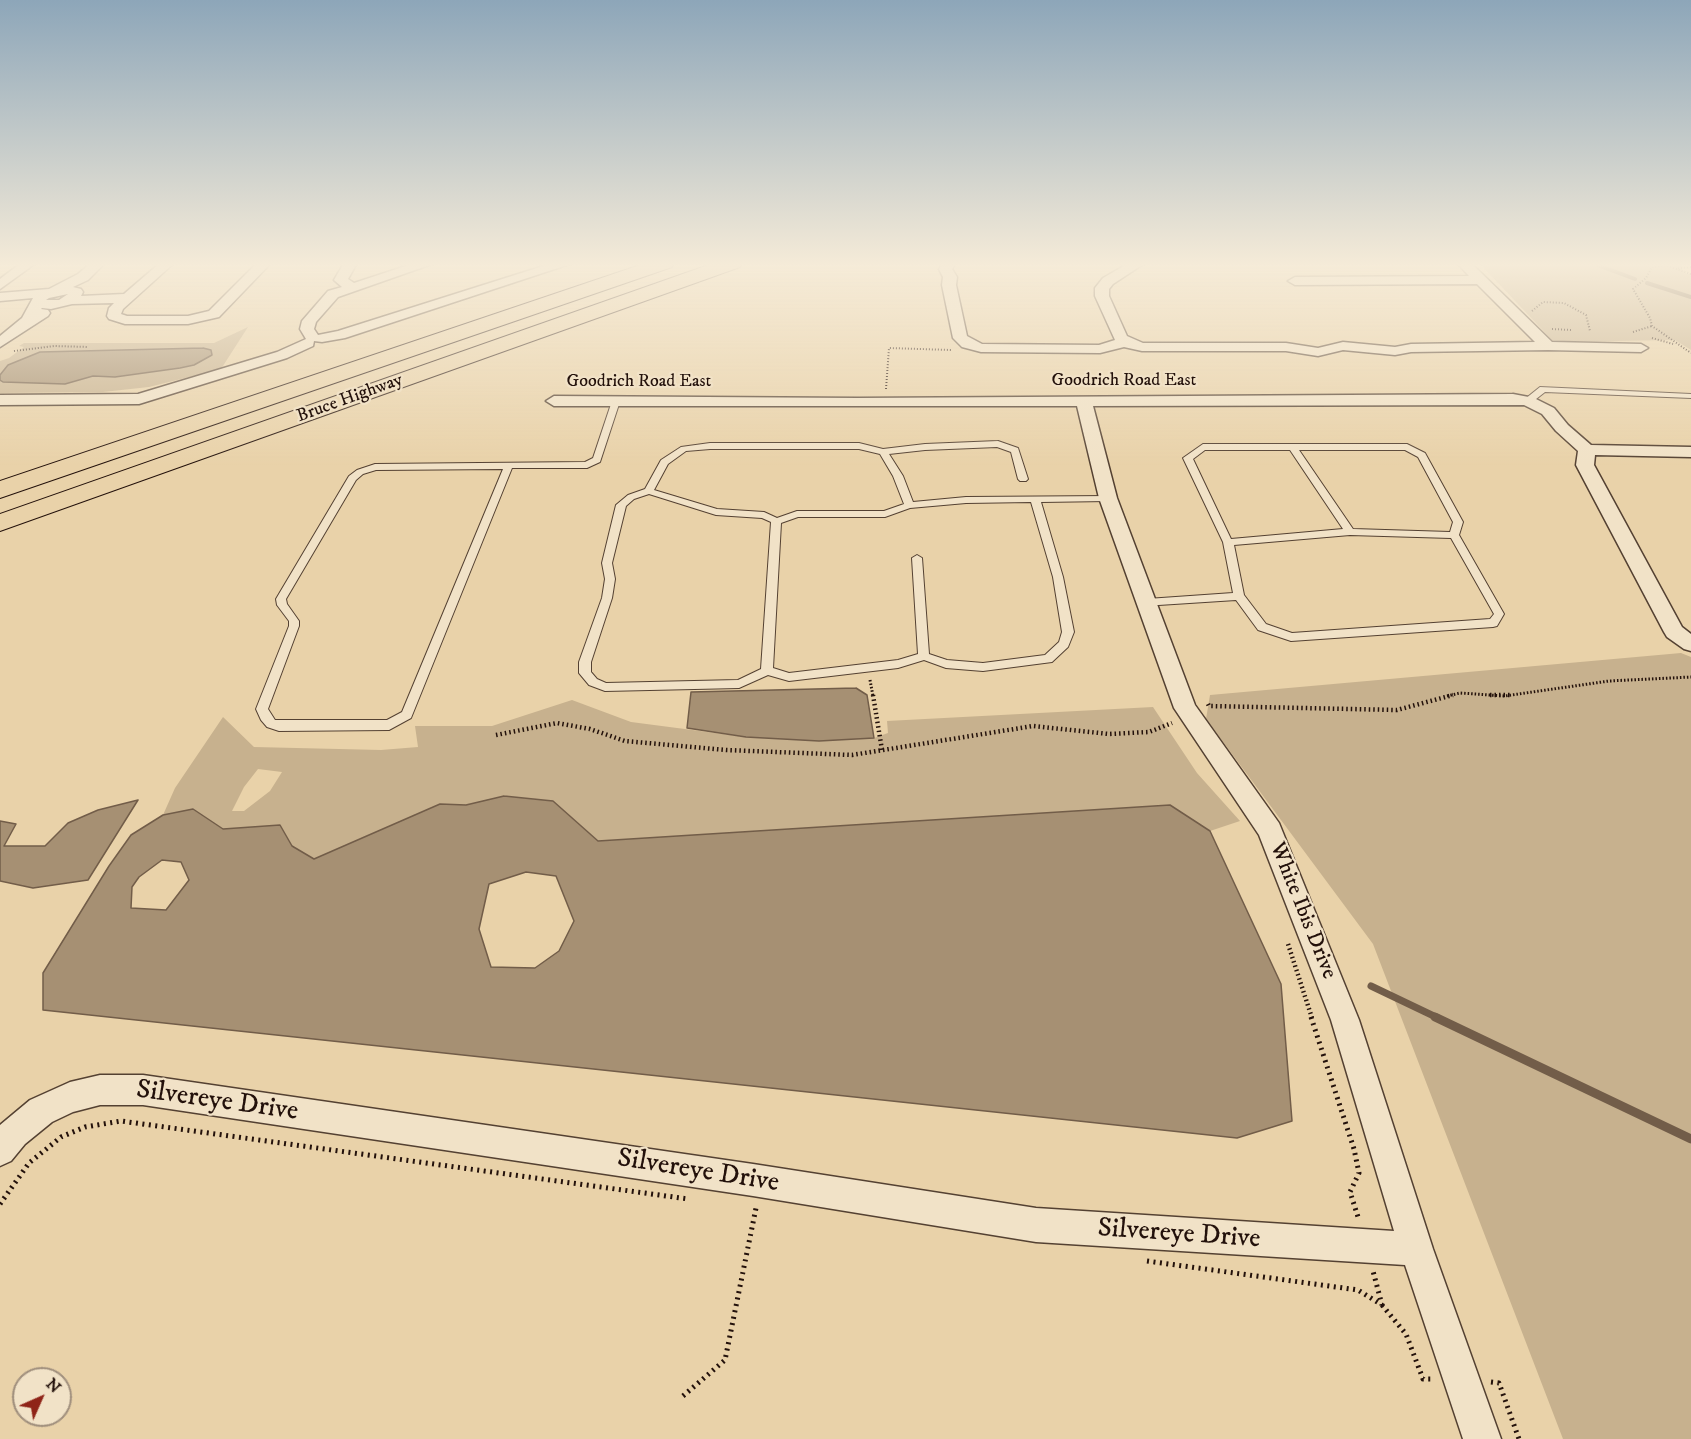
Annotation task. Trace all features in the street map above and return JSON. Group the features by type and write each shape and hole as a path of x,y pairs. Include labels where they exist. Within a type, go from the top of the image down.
{"highway":[{"name":"Bruce Highway","path":"0,490 468,330"},
{"name":"Bruce Highway","path":"0,523 544,330"}],"street":[{"path":"6,347 20,330"},
{"path":"308,330 314,339"},
{"path":"0,400 139,399 282,355 314,339 355,330"},
{"path":"958,330 960,338 967,344 981,348 1100,349 1124,342 1142,347 1287,347 1318,352 1343,346 1395,351 1411,348 1548,346 1644,340"},
{"path":"1117,330 1124,342"},
{"path":"1532,330 1548,346"},
{"name":"Goodrich Road East","path":"554,401 1513,399 1528,401"},
{"name":"White Ibis Drive","path":"1084,401 1108,498 1185,708 1270,830 1346,1020 1416,1249 1482,1439"},
{"path":"1528,401 1548,411 1562,428 1587,450 1691,452"},
{"path":"1587,450 1585,465 1674,632 1691,644"},
{"name":"Silvereye Drive","path":"0,1150 14,1133 41,1111 70,1096 100,1090 144,1090 1036,1225 1416,1249"}],"lane":[{"name":"Goodrich Road East","path":"1528,401 1543,389 1691,396"},
{"path":"508,467 407,715 389,725 279,726 271,724 262,709 294,626 294,621 282,605 281,599 352,478 360,472 375,467 508,467 579,467 593,463 597,460 616,401"},
{"path":"649,491 664,462 684,449 710,446 860,446 883,452 926,447 998,444 1015,450 1023,479"},
{"path":"1203,447 1293,447 1407,447 1422,455 1458,522 1454,535 1498,614 1493,623 1291,637 1262,627 1239,596 1228,542 1188,458 1203,447"},
{"path":"1293,447 1350,532"},
{"path":"883,452 898,476 909,505"},
{"path":"1035,498 1059,577 1068,632 1064,644 1048,659 983,667 946,664 924,656 897,664 789,677 767,671 739,684 605,687 593,682 585,673 585,662 607,598 609,579 607,563 621,506 631,497 649,491 716,512 764,515 776,521 797,514 885,514 909,505 966,500 1035,498 1108,498"},
{"path":"767,671 776,521"},
{"path":"1228,542 1350,532 1454,535"},
{"path":"917,558 924,656"},
{"path":"1147,603 1239,596"}],"path":[{"path":"1657,330 1691,354"},
{"path":"1635,332 1644,340 1677,345"},
{"path":"6,347 88,347"},
{"path":"867,666 882,750"},
{"path":"1204,698 1209,706 1397,710 1460,693 1505,696 1609,681 1691,677"},
{"path":"1167,714 1178,733"},
{"path":"496,735 557,723 590,729 625,741 726,750 852,755 1033,726 1109,734 1149,732 1172,723"},
{"path":"1146,1261 1358,1290 1382,1305 1350,1192 1359,1173 1354,1149 1285,933"},
{"path":"0,1204 29,1163 61,1137 85,1127 121,1121 697,1200"},
{"path":"744,1206 768,1210"},
{"path":"683,1396 725,1360 756,1208"}],"shaded area":[{"path":"246,330 221,369 149,387 103,392 0,393 0,380 3,382 65,384 93,376 115,377 180,368 194,365 212,355 40,352 8,365 0,375 0,361 9,358 24,347 19,346 24,343 214,343"},
{"path":"1543,330 1691,330 1691,350 1675,340 1554,342"},
{"path":"203,348 211,350 212,355 194,365 180,368 115,377 93,376 65,384 3,382 0,380 0,375 8,365 40,352"},
{"path":"1681,653 1691,657 1691,1439 1563,1439 1373,944 1206,719 1210,695"},
{"path":"856,688 867,695 874,738 819,741 746,737 687,728 691,692"},
{"path":"572,700 631,722 746,737 874,738 888,733 887,721 1153,707 1197,773 1240,821 1210,831 1170,805 598,841 553,801 504,796 466,805 440,804 314,859 292,846 280,825 223,829 193,809 163,815 175,788 223,717 254,747 381,750 418,747 415,726 492,726","holes":["258,769 282,772 270,791 244,811 232,811 244,787"]},
{"path":"504,796 553,801 598,841 1170,805 1210,831 1281,984 1292,1121 1237,1138 43,1010 43,973 109,866 131,835 163,815 193,809 223,829 280,825 292,846 314,859 440,804 466,805","holes":["162,860 181,862 189,880 166,910 131,908 132,887 139,877","526,872 556,876 574,921 559,951 535,968 491,967 479,929 489,884"]},
{"path":"138,800 88,880 33,888 0,881 0,821 16,824 4,846 45,846 68,823 98,810"}],"waterway":[{"path":"1371,986 1438,1018"},
{"path":"1435,1017 1691,1139"}]}
